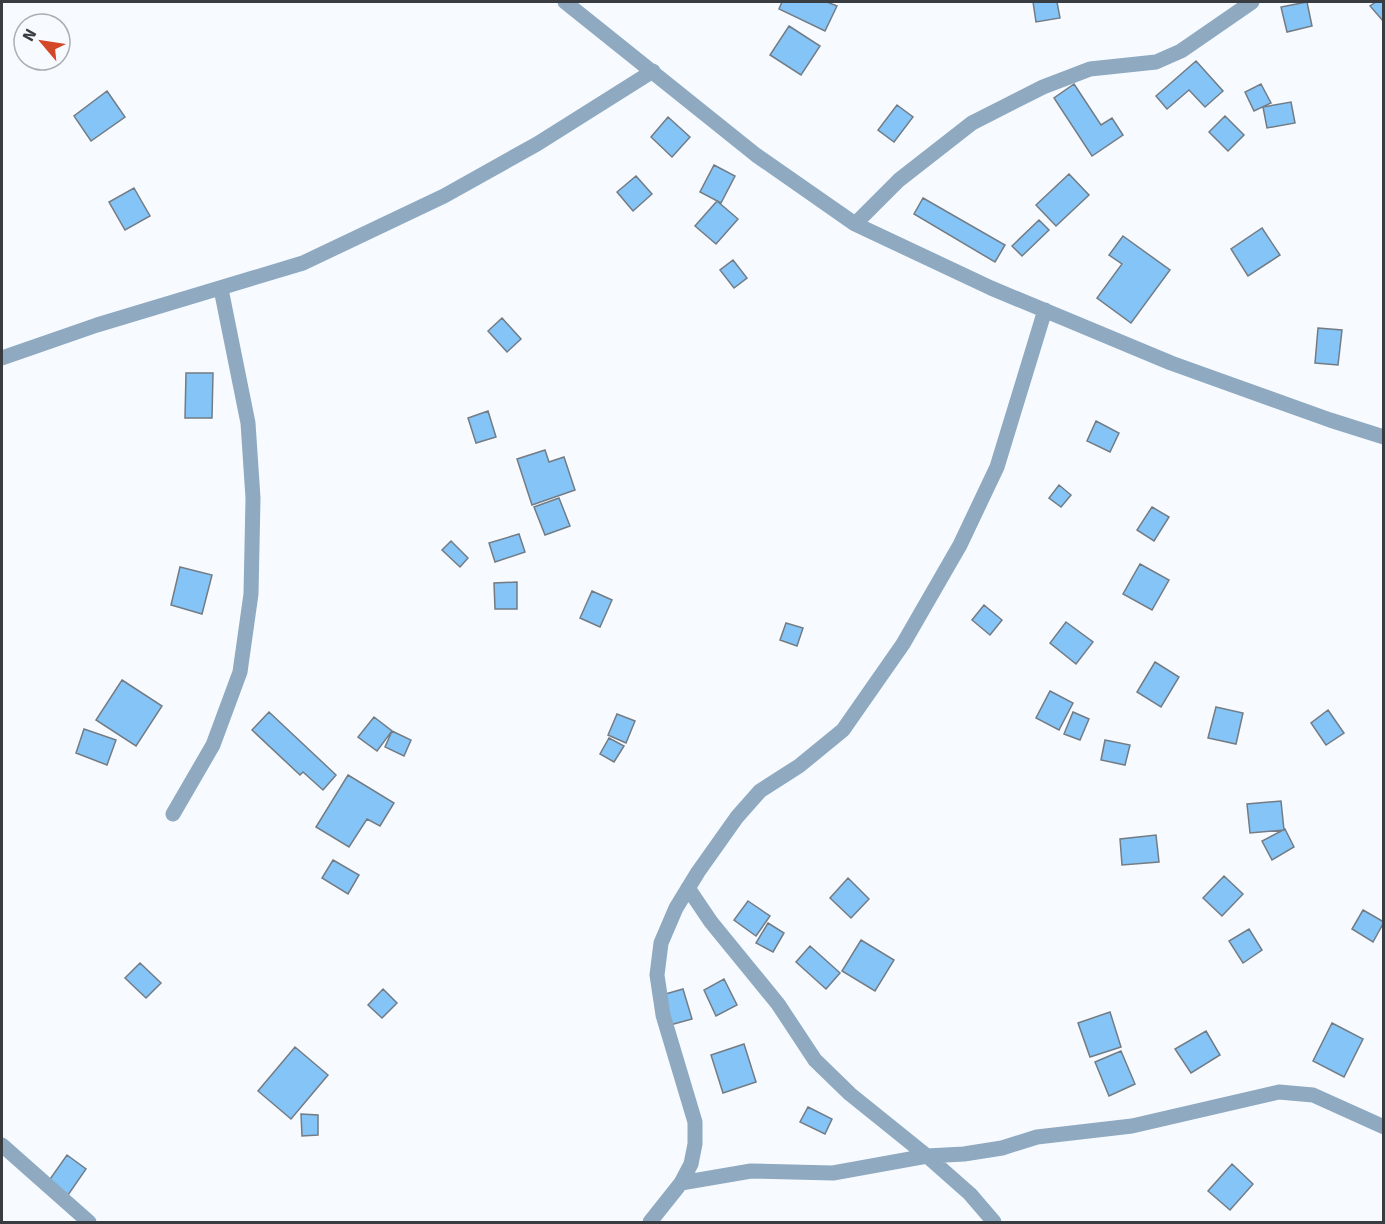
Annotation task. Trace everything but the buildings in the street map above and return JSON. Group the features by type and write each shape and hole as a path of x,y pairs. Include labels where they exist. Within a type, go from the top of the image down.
{"street":[{"path":"565,2 756,155 855,224 991,288 1171,363 1383,437"},
{"path":"855,224 899,180 972,123 1043,87 1090,69 1156,62 1181,51 1252,2"},
{"path":"2,358 97,325 303,263 444,196 537,144 653,71"},
{"path":"173,814 213,745 240,672 251,594 253,498 248,423 221,289"},
{"path":"650,1222 681,1183 691,1164 695,1144 694,1122 663,1015 657,975 661,943 676,908 737,817 760,790 799,766 843,730 903,644 960,545 997,467 1045,310"},
{"path":"688,888 711,922 778,1004 815,1060 850,1094 970,1194 994,1222"},
{"path":"681,1183 751,1171 833,1173 927,1156 964,1154 1002,1148 1037,1137 1132,1126 1280,1092 1313,1095 1383,1127"},
{"path":"2,1145 89,1222"}]}
